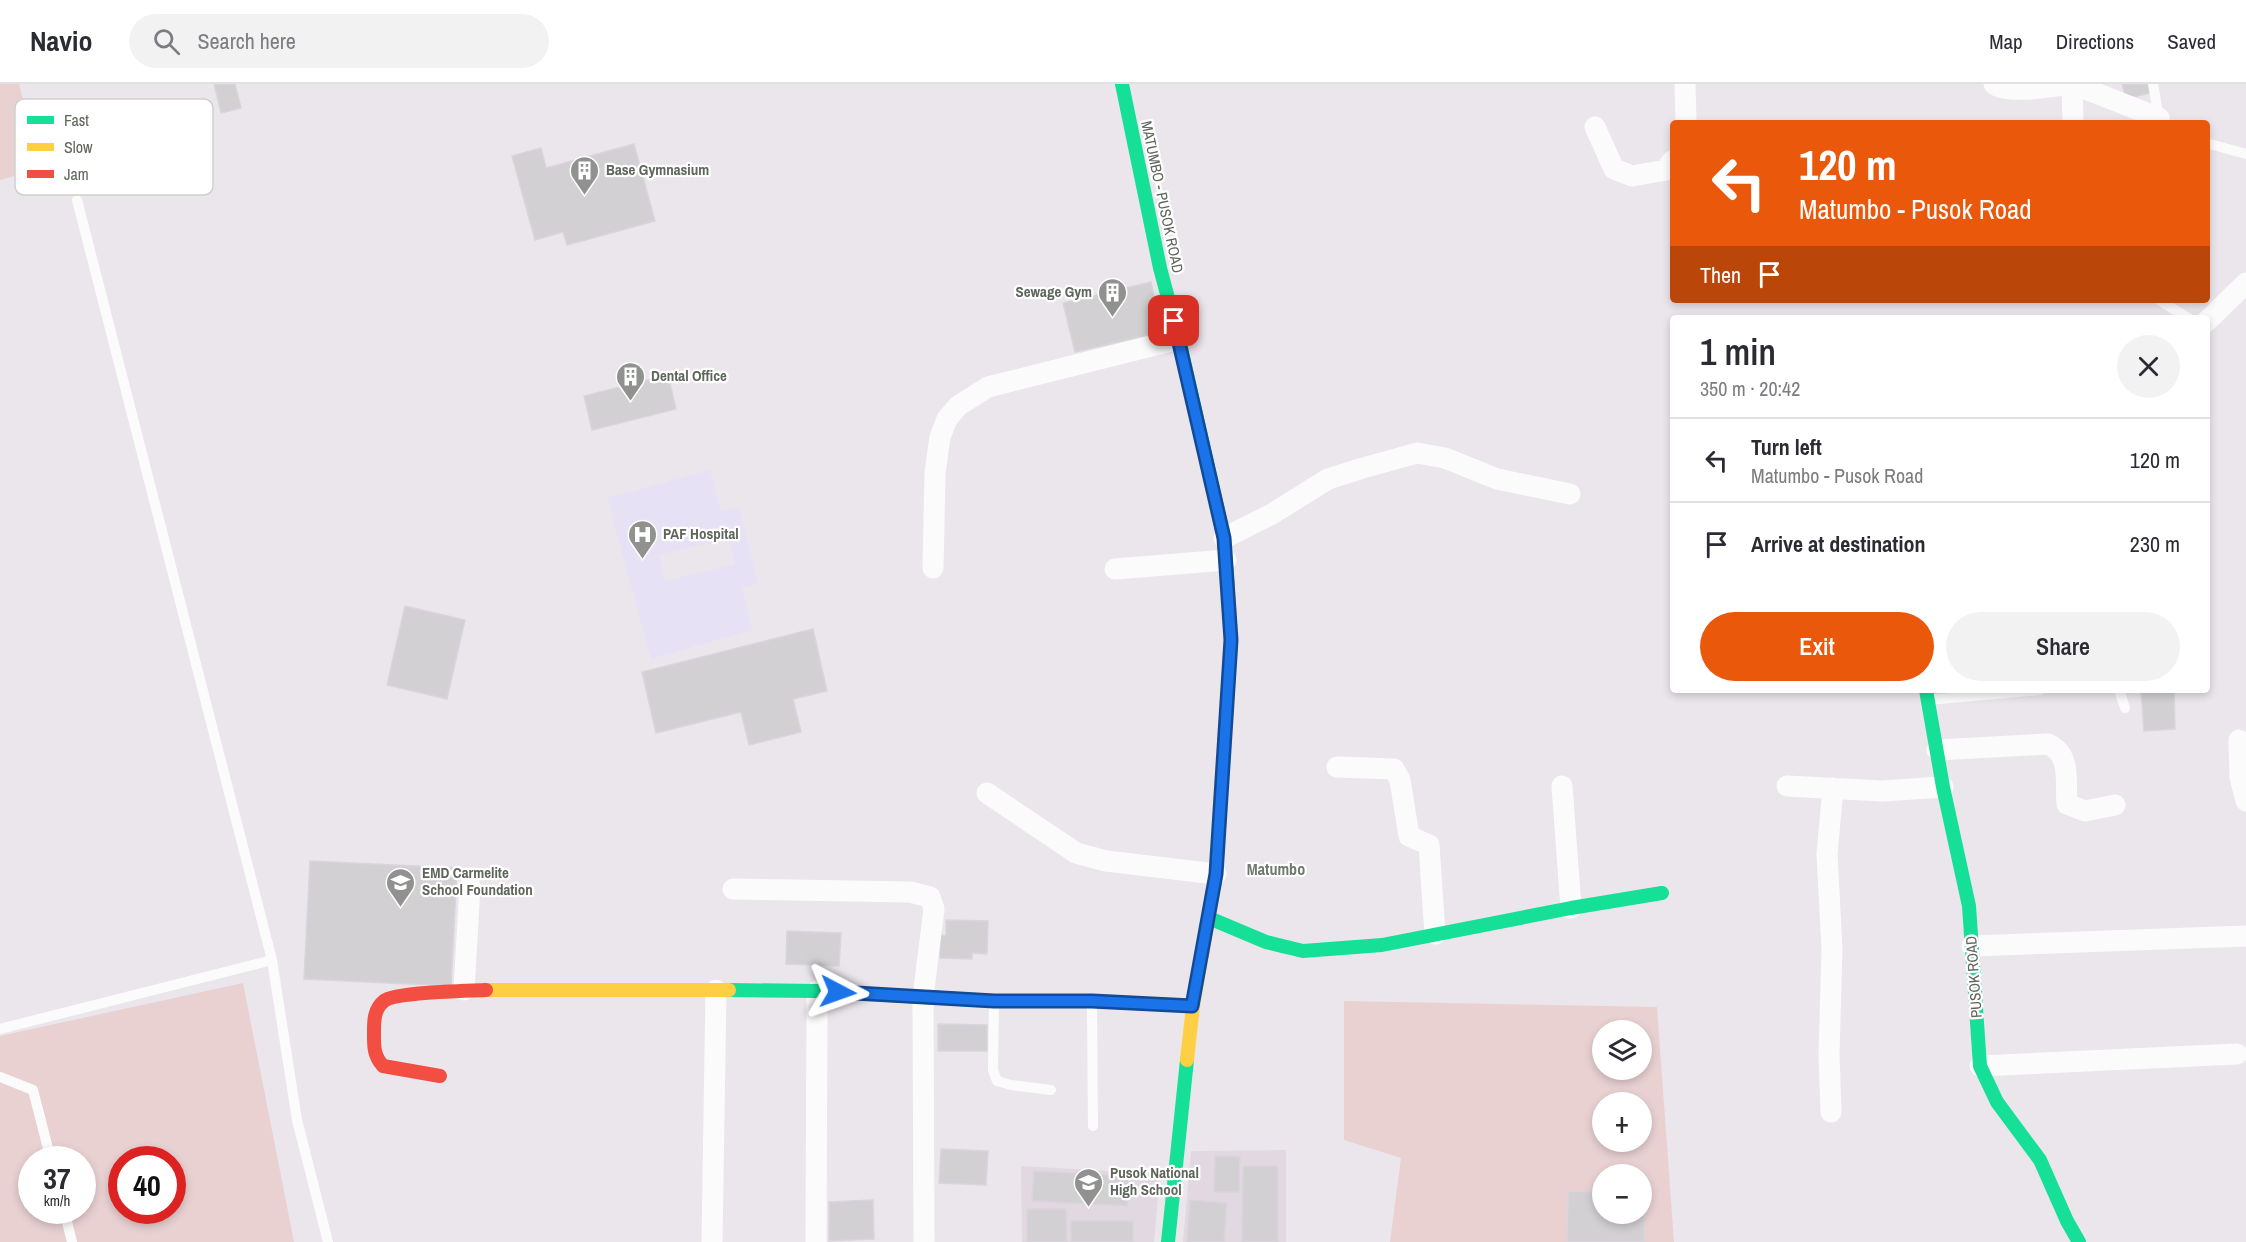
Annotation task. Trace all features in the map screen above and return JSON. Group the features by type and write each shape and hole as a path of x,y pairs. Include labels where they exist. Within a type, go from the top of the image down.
{"street":[{"name":"MATUMBO - PUSOK ROAD","path":"1122,84 1160,268 1179,339 1224,538 1231,640 1216,874 1192,1006 1168,1242"},
{"path":"1685,84 1686,120"},
{"path":"1994,84 1998,88 2072,84 2161,120"},
{"path":"2072,84 2073,120"},
{"path":"1595,127 1614,169 1632,176 1666,170 1670,164"},
{"path":"2210,318 2246,282"},
{"path":"933,568 935,473 940,437 947,418 958,406 988,387 1179,339"},
{"path":"1224,538 1272,514 1328,479 1417,453 1445,458 1497,479 1570,494"},
{"path":"1115,569 1226,560"},
{"name":"PUSOK ROAD","path":"1927,695 1943,787 1968,906 1980,1066 1997,1102 2040,1160 2079,1242"},
{"path":"2239,740 2240,777 2246,801"},
{"path":"1937,750 2048,744 2058,749 2063,761 2067,777 2067,804 2085,811 2115,805"},
{"path":"1337,767 1394,769 1400,780 1409,837 1429,845 1435,934"},
{"path":"1562,786 1571,908"},
{"path":"1787,786 1882,791 1943,787"},
{"path":"1831,1112 1829,1054 1832,949 1827,854 1833,788"},
{"path":"987,793 1076,853 1106,861 1216,874"},
{"path":"464,990 470,886"},
{"path":"733,889 910,892 930,897 934,909 923,997 924,1242"},
{"path":"1209,918 1266,942 1303,951 1382,945 1571,908 1662,893"},
{"path":"1972,946 2246,936"},
{"path":"440,1076 383,1066 377,1059 374,1050 374,1016 384,1001 399,996 501,988 816,991 994,1001 1092,1001 1192,1006"},
{"path":"712,1242 716,990"},
{"path":"816,991 816,1242"},
{"path":"1980,1066 2237,1054"}],"lane":[{"path":"2153,84 2163,120"},
{"path":"2210,144 2246,154"},
{"path":"77,200 272,960 297,1120 328,1242"},
{"path":"2164,303 2183,315"},
{"path":"1927,695 1972,693"},
{"path":"2119,693 2126,708"},
{"path":"0,1029 272,960"},
{"path":"994,1001 993,1070 998,1081 1051,1090"},
{"path":"1092,1001 1094,1126"},
{"path":"0,1077 33,1090 47,1146"},
{"path":"68,1224 72,1242"}],"shaded area":[{"path":"0,84 19,84 23,99 15,99 15,176 0,180"},
{"name":"PAF Hospital","path":"710,470 721,511 739,507 758,584 742,588 753,630 651,659 607,498","holes":["729,538 735,564 665,581 659,555"]},
{"path":"243,983 294,1242 0,1242 0,1036"},
{"path":"1344,1001 1657,1007 1674,1242 1390,1242 1401,1158 1344,1140"},
{"name":"Pusok National High School","path":"1286,1150 1286,1242 1183,1242 1191,1151"},
{"name":"Pusok National High School","path":"1021,1166 1160,1174 1154,1242 1022,1242"}],"building":[{"path":"214,84 235,84 241,108 221,113"},
{"path":"2122,84 2148,84 2150,93 2126,99"},
{"name":"Base Gymnasium","path":"634,144 655,221 567,245 563,232 535,240 512,156 541,148 546,168"},
{"name":"Sewage Gym","path":"1151,282 1162,332 1075,352 1063,303"},
{"name":"Dental Office","path":"668,375 676,409 592,430 584,396"},
{"path":"405,606 465,620 447,699 387,685"},
{"path":"813,629 827,691 793,699 801,732 749,745 741,712 656,733 642,672"},
{"path":"2141,693 2174,693 2175,729 2144,731"},
{"path":"310,861 457,868 451,986 304,979"},
{"path":"946,920 988,921 987,954 972,953 972,959 940,958 940,935 946,936"},
{"path":"787,931 841,933 839,966 786,964"},
{"path":"938,1024 987,1025 987,1051 938,1051"},
{"path":"941,1149 988,1151 986,1185 939,1183"},
{"path":"1215,1156 1240,1157 1239,1192 1214,1192"},
{"path":"1243,1166 1278,1166 1278,1242 1242,1242"},
{"path":"1034,1171 1129,1176 1127,1206 1032,1201"},
{"path":"1568,1191 1592,1192 1592,1224 1644,1224 1644,1242 1567,1242"},
{"path":"873,1200 874,1239 829,1241 829,1202"},
{"path":"1190,1200 1227,1203 1224,1242 1187,1242"},
{"path":"1027,1209 1066,1209 1067,1242 1027,1242"},
{"path":"1071,1221 1133,1221 1133,1242 1071,1242"}],"traffic: fast":[{"path":"1122,84 1160,268 1179,339 1224,538 1228,589"},
{"path":"1927,693 1943,787 1969,906 1980,1066 1997,1102 2040,1160 2067,1221 2079,1242"},
{"path":"1209,918 1266,942 1303,951 1382,945 1571,908 1662,893"},
{"path":"729,990 817,991 994,1001 1094,1001"},
{"path":"1168,1242 1187,1060"}],"traffic: slow":[{"path":"1187,1060 1193,1006 1216,874 1231,640 1228,589"},
{"path":"486,990 729,990"},
{"path":"1094,1001 1193,1006"}],"traffic: jam":[{"path":"440,1076 383,1066 377,1058 374,1045 376,1011 384,1001 391,998 486,990"}],"place":[{"name":"Base Gymnasium","path":"585,196"},
{"name":"Sewage Gym","path":"1113,318"},
{"name":"Dental Office","path":"630,402"},
{"name":"PAF Hospital","path":"642,560"},
{"name":"EMD Carmelite School Foundation","path":"401,908"},
{"name":"Pusok National High School","path":"1089,1208"}],"district":[{"name":"Matumbo","path":"1276,869"}],"route":[{"path":"838,992 994,1001 1092,1001 1192,1006 1216,874 1231,640 1224,538 1174,321"}]}
